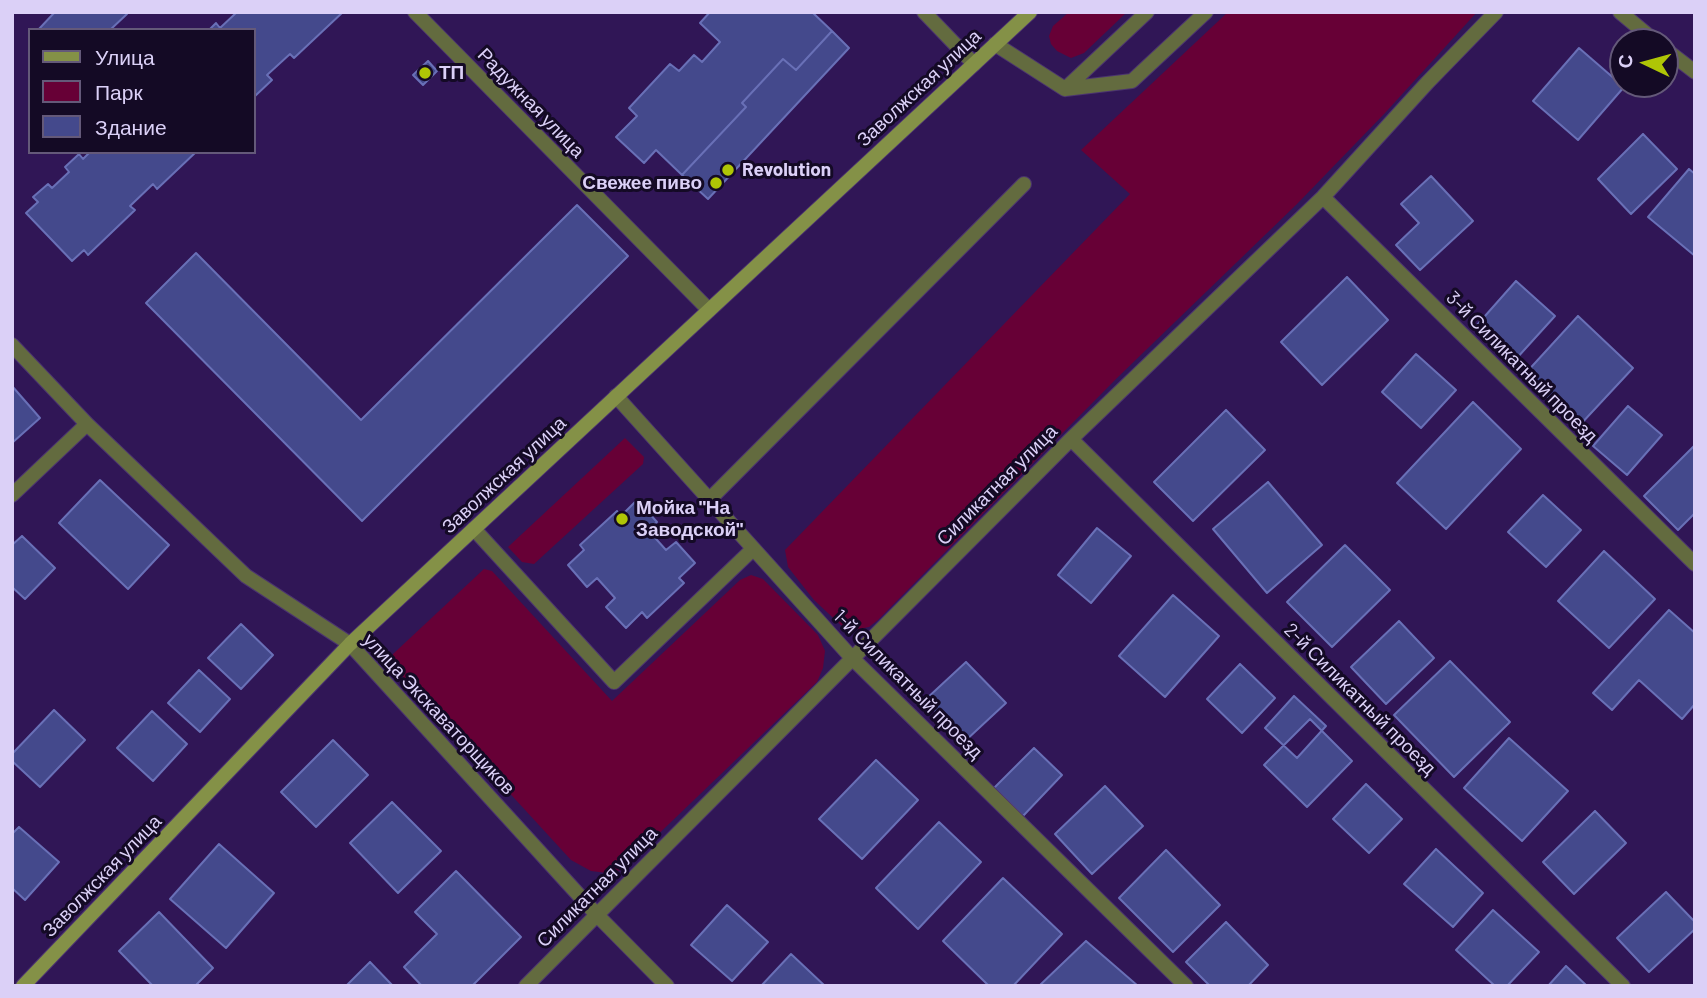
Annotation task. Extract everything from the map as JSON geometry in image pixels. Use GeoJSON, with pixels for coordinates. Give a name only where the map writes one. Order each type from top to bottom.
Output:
{"type":"FeatureCollection","features":[{"type":"Feature","properties":{"kind":"main road","name":"Заволжская улица"},"geometry":{"type":"LineString","coordinates":[[23,986],[350,644],[1030,12]]}},
{"type":"Feature","properties":{"kind":"street","name":"Радужная улица"},"geometry":{"type":"LineString","coordinates":[[415,12],[709,310]]}},
{"type":"Feature","properties":{"kind":"street"},"geometry":{"type":"LineString","coordinates":[[924,12],[974,64]]}},
{"type":"Feature","properties":{"kind":"street"},"geometry":{"type":"LineString","coordinates":[[1065,89],[1147,12]]}},
{"type":"Feature","properties":{"kind":"street"},"geometry":{"type":"LineString","coordinates":[[995,44],[1065,89],[1132,81],[1206,12]]}},
{"type":"Feature","properties":{"kind":"street","name":"Силикатная улица"},"geometry":{"type":"LineString","coordinates":[[526,986],[1070,439],[1323,197],[1496,12]]}},
{"type":"Feature","properties":{"kind":"street"},"geometry":{"type":"LineString","coordinates":[[1620,12],[1639,28]]}},
{"type":"Feature","properties":{"kind":"street"},"geometry":{"type":"LineString","coordinates":[[1679,60],[1695,72]]}},
{"type":"Feature","properties":{"kind":"street"},"geometry":{"type":"LineString","coordinates":[[709,500],[1024,184]]}},
{"type":"Feature","properties":{"kind":"street","name":"3-й Силикатный проезд"},"geometry":{"type":"LineString","coordinates":[[1323,197],[1695,564]]}},
{"type":"Feature","properties":{"kind":"street","name":"улица Экскаваторщиков"},"geometry":{"type":"LineString","coordinates":[[12,345],[87,424],[246,576],[350,644],[597,915],[667,986]]}},
{"type":"Feature","properties":{"kind":"street","name":"1-й Силикатный проезд"},"geometry":{"type":"LineString","coordinates":[[616,396],[852,658],[1186,986]]}},
{"type":"Feature","properties":{"kind":"street"},"geometry":{"type":"LineString","coordinates":[[12,495],[87,424]]}},
{"type":"Feature","properties":{"kind":"street","name":"2-й Силикатный проезд"},"geometry":{"type":"LineString","coordinates":[[1070,439],[1623,986]]}},
{"type":"Feature","properties":{"kind":"street"},"geometry":{"type":"LineString","coordinates":[[474,529],[614,682],[753,549]]}},
{"type":"Feature","properties":{"kind":"green space"},"geometry":{"type":"Polygon","coordinates":[[[1069,12],[1127,12],[1084,53],[1071,58],[1057,51],[1049,36],[1053,26],[1069,12]]]}},
{"type":"Feature","properties":{"kind":"green space"},"geometry":{"type":"Polygon","coordinates":[[[1228,12],[1477,12],[1297,204],[1117,378],[878,620],[869,627],[854,630],[844,628],[814,600],[788,567],[785,550],[1130,194],[1081,150],[1228,12]]]}},
{"type":"Feature","properties":{"kind":"green space"},"geometry":{"type":"Polygon","coordinates":[[[625,438],[644,457],[643,464],[534,564],[522,562],[508,547],[625,438]]]}},
{"type":"Feature","properties":{"kind":"green space"},"geometry":{"type":"Polygon","coordinates":[[[484,569],[492,571],[612,701],[740,580],[751,575],[763,579],[818,635],[825,651],[823,668],[817,682],[621,870],[607,873],[591,871],[571,860],[392,665],[393,654],[484,569]]]}},
{"type":"Feature","properties":{"kind":"building"},"geometry":{"type":"Polygon","coordinates":[[[55,12],[127,14],[112,28],[40,28],[55,12]]]}},
{"type":"Feature","properties":{"kind":"building"},"geometry":{"type":"Polygon","coordinates":[[[237,12],[343,12],[294,58],[290,54],[267,75],[272,80],[256,95],[256,28],[220,28],[237,12]]]}},
{"type":"Feature","properties":{"kind":"building"},"geometry":{"type":"Polygon","coordinates":[[[710,12],[812,12],[832,31],[796,70],[783,59],[742,103],[746,107],[682,175],[656,150],[644,163],[616,137],[637,116],[629,108],[670,64],[679,71],[694,55],[702,62],[720,42],[700,23],[710,12]]]}},
{"type":"Feature","properties":{"kind":"building"},"geometry":{"type":"Polygon","coordinates":[[[832,31],[849,48],[708,199],[682,175],[746,107],[742,103],[783,59],[796,70],[832,31]]]}},
{"type":"Feature","properties":{"kind":"building"},"geometry":{"type":"Polygon","coordinates":[[[1579,48],[1609,74],[1609,98],[1614,98],[1578,140],[1533,101],[1579,48]]]}},
{"type":"Feature","properties":{"kind":"building","name":"ТП"},"geometry":{"type":"Polygon","coordinates":[[[428,61],[437,71],[423,85],[413,75],[428,61]]]}},
{"type":"Feature","properties":{"kind":"building"},"geometry":{"type":"Polygon","coordinates":[[[1643,134],[1677,169],[1631,214],[1598,179],[1643,134]]]}},
{"type":"Feature","properties":{"kind":"building"},"geometry":{"type":"Polygon","coordinates":[[[79,154],[83,159],[88,154],[194,154],[157,189],[153,184],[130,206],[135,210],[88,255],[84,250],[72,261],[26,213],[38,202],[33,197],[48,184],[52,188],[69,172],[65,167],[79,154]]]}},
{"type":"Feature","properties":{"kind":"building"},"geometry":{"type":"Polygon","coordinates":[[[1689,169],[1695,174],[1695,256],[1648,217],[1689,169]]]}},
{"type":"Feature","properties":{"kind":"building"},"geometry":{"type":"Polygon","coordinates":[[[1431,176],[1473,221],[1420,270],[1396,245],[1419,223],[1401,204],[1431,176]]]}},
{"type":"Feature","properties":{"kind":"building"},"geometry":{"type":"Polygon","coordinates":[[[577,205],[628,256],[362,521],[146,303],[196,253],[361,420],[577,205]]]}},
{"type":"Feature","properties":{"kind":"building"},"geometry":{"type":"Polygon","coordinates":[[[1347,277],[1388,320],[1322,385],[1281,342],[1347,277]]]}},
{"type":"Feature","properties":{"kind":"building"},"geometry":{"type":"Polygon","coordinates":[[[1516,281],[1555,316],[1516,359],[1477,325],[1516,281]]]}},
{"type":"Feature","properties":{"kind":"building"},"geometry":{"type":"Polygon","coordinates":[[[1578,316],[1633,368],[1579,426],[1524,375],[1578,316]]]}},
{"type":"Feature","properties":{"kind":"building"},"geometry":{"type":"Polygon","coordinates":[[[1416,354],[1456,390],[1421,428],[1382,392],[1416,354]]]}},
{"type":"Feature","properties":{"kind":"building"},"geometry":{"type":"Polygon","coordinates":[[[12,386],[40,418],[12,443],[12,386]]]}},
{"type":"Feature","properties":{"kind":"building"},"geometry":{"type":"Polygon","coordinates":[[[1473,402],[1521,449],[1446,529],[1397,483],[1473,402]]]}},
{"type":"Feature","properties":{"kind":"building"},"geometry":{"type":"Polygon","coordinates":[[[1628,406],[1662,435],[1627,475],[1593,446],[1628,406]]]}},
{"type":"Feature","properties":{"kind":"building"},"geometry":{"type":"Polygon","coordinates":[[[1226,410],[1265,450],[1193,521],[1154,482],[1226,410]]]}},
{"type":"Feature","properties":{"kind":"building"},"geometry":{"type":"Polygon","coordinates":[[[1695,445],[1695,513],[1678,530],[1644,496],[1695,445]]]}},
{"type":"Feature","properties":{"kind":"building"},"geometry":{"type":"Polygon","coordinates":[[[100,480],[169,545],[128,589],[59,523],[100,480]]]}},
{"type":"Feature","properties":{"kind":"building"},"geometry":{"type":"Polygon","coordinates":[[[1268,482],[1322,545],[1267,593],[1213,529],[1268,482]]]}},
{"type":"Feature","properties":{"kind":"building"},"geometry":{"type":"Polygon","coordinates":[[[1543,495],[1581,530],[1546,567],[1508,532],[1543,495]]]}},
{"type":"Feature","properties":{"kind":"building"},"geometry":{"type":"Polygon","coordinates":[[[637,500],[657,522],[648,530],[666,550],[676,542],[695,563],[679,578],[684,583],[647,618],[642,612],[626,628],[606,607],[615,598],[597,578],[587,587],[568,565],[584,550],[580,545],[617,511],[621,516],[637,500]]]}},
{"type":"Feature","properties":{"kind":"building"},"geometry":{"type":"Polygon","coordinates":[[[1097,528],[1131,556],[1091,603],[1058,575],[1097,528]]]}},
{"type":"Feature","properties":{"kind":"building"},"geometry":{"type":"Polygon","coordinates":[[[22,536],[55,568],[25,599],[12,587],[12,545],[22,536]]]}},
{"type":"Feature","properties":{"kind":"building"},"geometry":{"type":"Polygon","coordinates":[[[1345,545],[1390,590],[1332,647],[1287,602],[1345,545]]]}},
{"type":"Feature","properties":{"kind":"building"},"geometry":{"type":"Polygon","coordinates":[[[1604,551],[1655,599],[1609,648],[1558,601],[1604,551]]]}},
{"type":"Feature","properties":{"kind":"building"},"geometry":{"type":"Polygon","coordinates":[[[1173,595],[1219,636],[1165,697],[1119,656],[1173,595]]]}},
{"type":"Feature","properties":{"kind":"building"},"geometry":{"type":"Polygon","coordinates":[[[1669,610],[1695,633],[1695,704],[1682,719],[1639,680],[1612,710],[1593,693],[1669,610]]]}},
{"type":"Feature","properties":{"kind":"building"},"geometry":{"type":"Polygon","coordinates":[[[1399,621],[1434,658],[1386,704],[1351,667],[1399,621]]]}},
{"type":"Feature","properties":{"kind":"building"},"geometry":{"type":"Polygon","coordinates":[[[241,624],[273,655],[241,689],[208,658],[241,624]]]}},
{"type":"Feature","properties":{"kind":"building"},"geometry":{"type":"Polygon","coordinates":[[[1450,661],[1510,722],[1454,777],[1394,715],[1450,661]]]}},
{"type":"Feature","properties":{"kind":"building"},"geometry":{"type":"Polygon","coordinates":[[[966,662],[1006,703],[964,742],[925,700],[966,662]]]}},
{"type":"Feature","properties":{"kind":"building"},"geometry":{"type":"Polygon","coordinates":[[[1240,664],[1275,698],[1242,733],[1207,699],[1240,664]]]}},
{"type":"Feature","properties":{"kind":"building"},"geometry":{"type":"Polygon","coordinates":[[[199,670],[230,699],[200,732],[168,703],[199,670]]]}},
{"type":"Feature","properties":{"kind":"building"},"geometry":{"type":"Polygon","coordinates":[[[1294,696],[1326,726],[1297,758],[1265,728],[1294,696]]]}},
{"type":"Feature","properties":{"kind":"building"},"geometry":{"type":"Polygon","coordinates":[[[54,710],[85,740],[40,787],[12,761],[12,754],[54,710]]]}},
{"type":"Feature","properties":{"kind":"building"},"geometry":{"type":"Polygon","coordinates":[[[152,711],[187,744],[153,781],[117,748],[152,711]]]}},
{"type":"Feature","properties":{"kind":"building"},"geometry":{"type":"Polygon","coordinates":[[[1310,719],[1352,761],[1307,807],[1264,765],[1310,719]]]}},
{"type":"Feature","properties":{"kind":"building"},"geometry":{"type":"Polygon","coordinates":[[[1509,738],[1568,791],[1522,841],[1464,788],[1509,738]]]}},
{"type":"Feature","properties":{"kind":"building"},"geometry":{"type":"Polygon","coordinates":[[[333,740],[368,775],[316,827],[281,792],[333,740]]]}},
{"type":"Feature","properties":{"kind":"building"},"geometry":{"type":"Polygon","coordinates":[[[1034,748],[1062,775],[1023,816],[994,788],[1034,748]]]}},
{"type":"Feature","properties":{"kind":"building"},"geometry":{"type":"Polygon","coordinates":[[[876,760],[918,800],[862,859],[819,819],[876,760]]]}},
{"type":"Feature","properties":{"kind":"building"},"geometry":{"type":"Polygon","coordinates":[[[1366,784],[1402,819],[1369,853],[1333,819],[1366,784]]]}},
{"type":"Feature","properties":{"kind":"building"},"geometry":{"type":"Polygon","coordinates":[[[1105,786],[1143,826],[1092,874],[1055,834],[1105,786]]]}},
{"type":"Feature","properties":{"kind":"building"},"geometry":{"type":"Polygon","coordinates":[[[392,802],[441,851],[398,893],[350,843],[392,802]]]}},
{"type":"Feature","properties":{"kind":"building"},"geometry":{"type":"Polygon","coordinates":[[[1595,811],[1626,843],[1574,894],[1543,862],[1595,811]]]}},
{"type":"Feature","properties":{"kind":"building"},"geometry":{"type":"Polygon","coordinates":[[[939,822],[981,862],[918,929],[876,888],[939,822]]]}},
{"type":"Feature","properties":{"kind":"building"},"geometry":{"type":"Polygon","coordinates":[[[19,827],[59,862],[25,900],[12,888],[12,834],[19,827]]]}},
{"type":"Feature","properties":{"kind":"building"},"geometry":{"type":"Polygon","coordinates":[[[219,844],[274,893],[226,948],[170,899],[219,844]]]}},
{"type":"Feature","properties":{"kind":"building"},"geometry":{"type":"Polygon","coordinates":[[[1436,849],[1483,893],[1453,927],[1404,884],[1436,849]]]}},
{"type":"Feature","properties":{"kind":"building"},"geometry":{"type":"Polygon","coordinates":[[[1166,850],[1220,905],[1173,952],[1119,898],[1166,850]]]}},
{"type":"Feature","properties":{"kind":"building"},"geometry":{"type":"Polygon","coordinates":[[[456,871],[521,937],[472,986],[422,986],[404,967],[437,934],[415,912],[456,871]]]}},
{"type":"Feature","properties":{"kind":"building"},"geometry":{"type":"Polygon","coordinates":[[[1003,878],[1062,934],[1013,986],[989,986],[943,941],[1003,878]]]}},
{"type":"Feature","properties":{"kind":"building"},"geometry":{"type":"Polygon","coordinates":[[[1666,892],[1695,922],[1695,929],[1649,972],[1617,938],[1666,892]]]}},
{"type":"Feature","properties":{"kind":"building"},"geometry":{"type":"Polygon","coordinates":[[[727,905],[768,942],[732,981],[691,945],[727,905]]]}},
{"type":"Feature","properties":{"kind":"building"},"geometry":{"type":"Polygon","coordinates":[[[1493,910],[1539,952],[1507,986],[1495,986],[1456,950],[1493,910]]]}},
{"type":"Feature","properties":{"kind":"building"},"geometry":{"type":"Polygon","coordinates":[[[159,912],[213,968],[195,986],[153,986],[119,951],[159,912]]]}},
{"type":"Feature","properties":{"kind":"building"},"geometry":{"type":"Polygon","coordinates":[[[1226,922],[1268,965],[1248,986],[1210,986],[1186,962],[1226,922]]]}},
{"type":"Feature","properties":{"kind":"building"},"geometry":{"type":"Polygon","coordinates":[[[1086,941],[1138,986],[1039,986],[1086,941]]]}},
{"type":"Feature","properties":{"kind":"building"},"geometry":{"type":"Polygon","coordinates":[[[791,954],[825,986],[761,986],[791,954]]]}},
{"type":"Feature","properties":{"kind":"building"},"geometry":{"type":"Polygon","coordinates":[[[370,962],[393,986],[346,986],[370,962]]]}},
{"type":"Feature","properties":{"kind":"building"},"geometry":{"type":"Polygon","coordinates":[[[1566,966],[1587,986],[1548,986],[1566,966]]]}},
{"type":"Feature","properties":{"kind":"place","name":"ТП"},"geometry":{"type":"Point","coordinates":[425,73]}},
{"type":"Feature","properties":{"kind":"place","name":"Revolution"},"geometry":{"type":"Point","coordinates":[728,170]}},
{"type":"Feature","properties":{"kind":"place","name":"Свежее пиво"},"geometry":{"type":"Point","coordinates":[716,183]}},
{"type":"Feature","properties":{"kind":"place","name":"Мойка \"На Заводской\""},"geometry":{"type":"Point","coordinates":[622,519]}}]}
